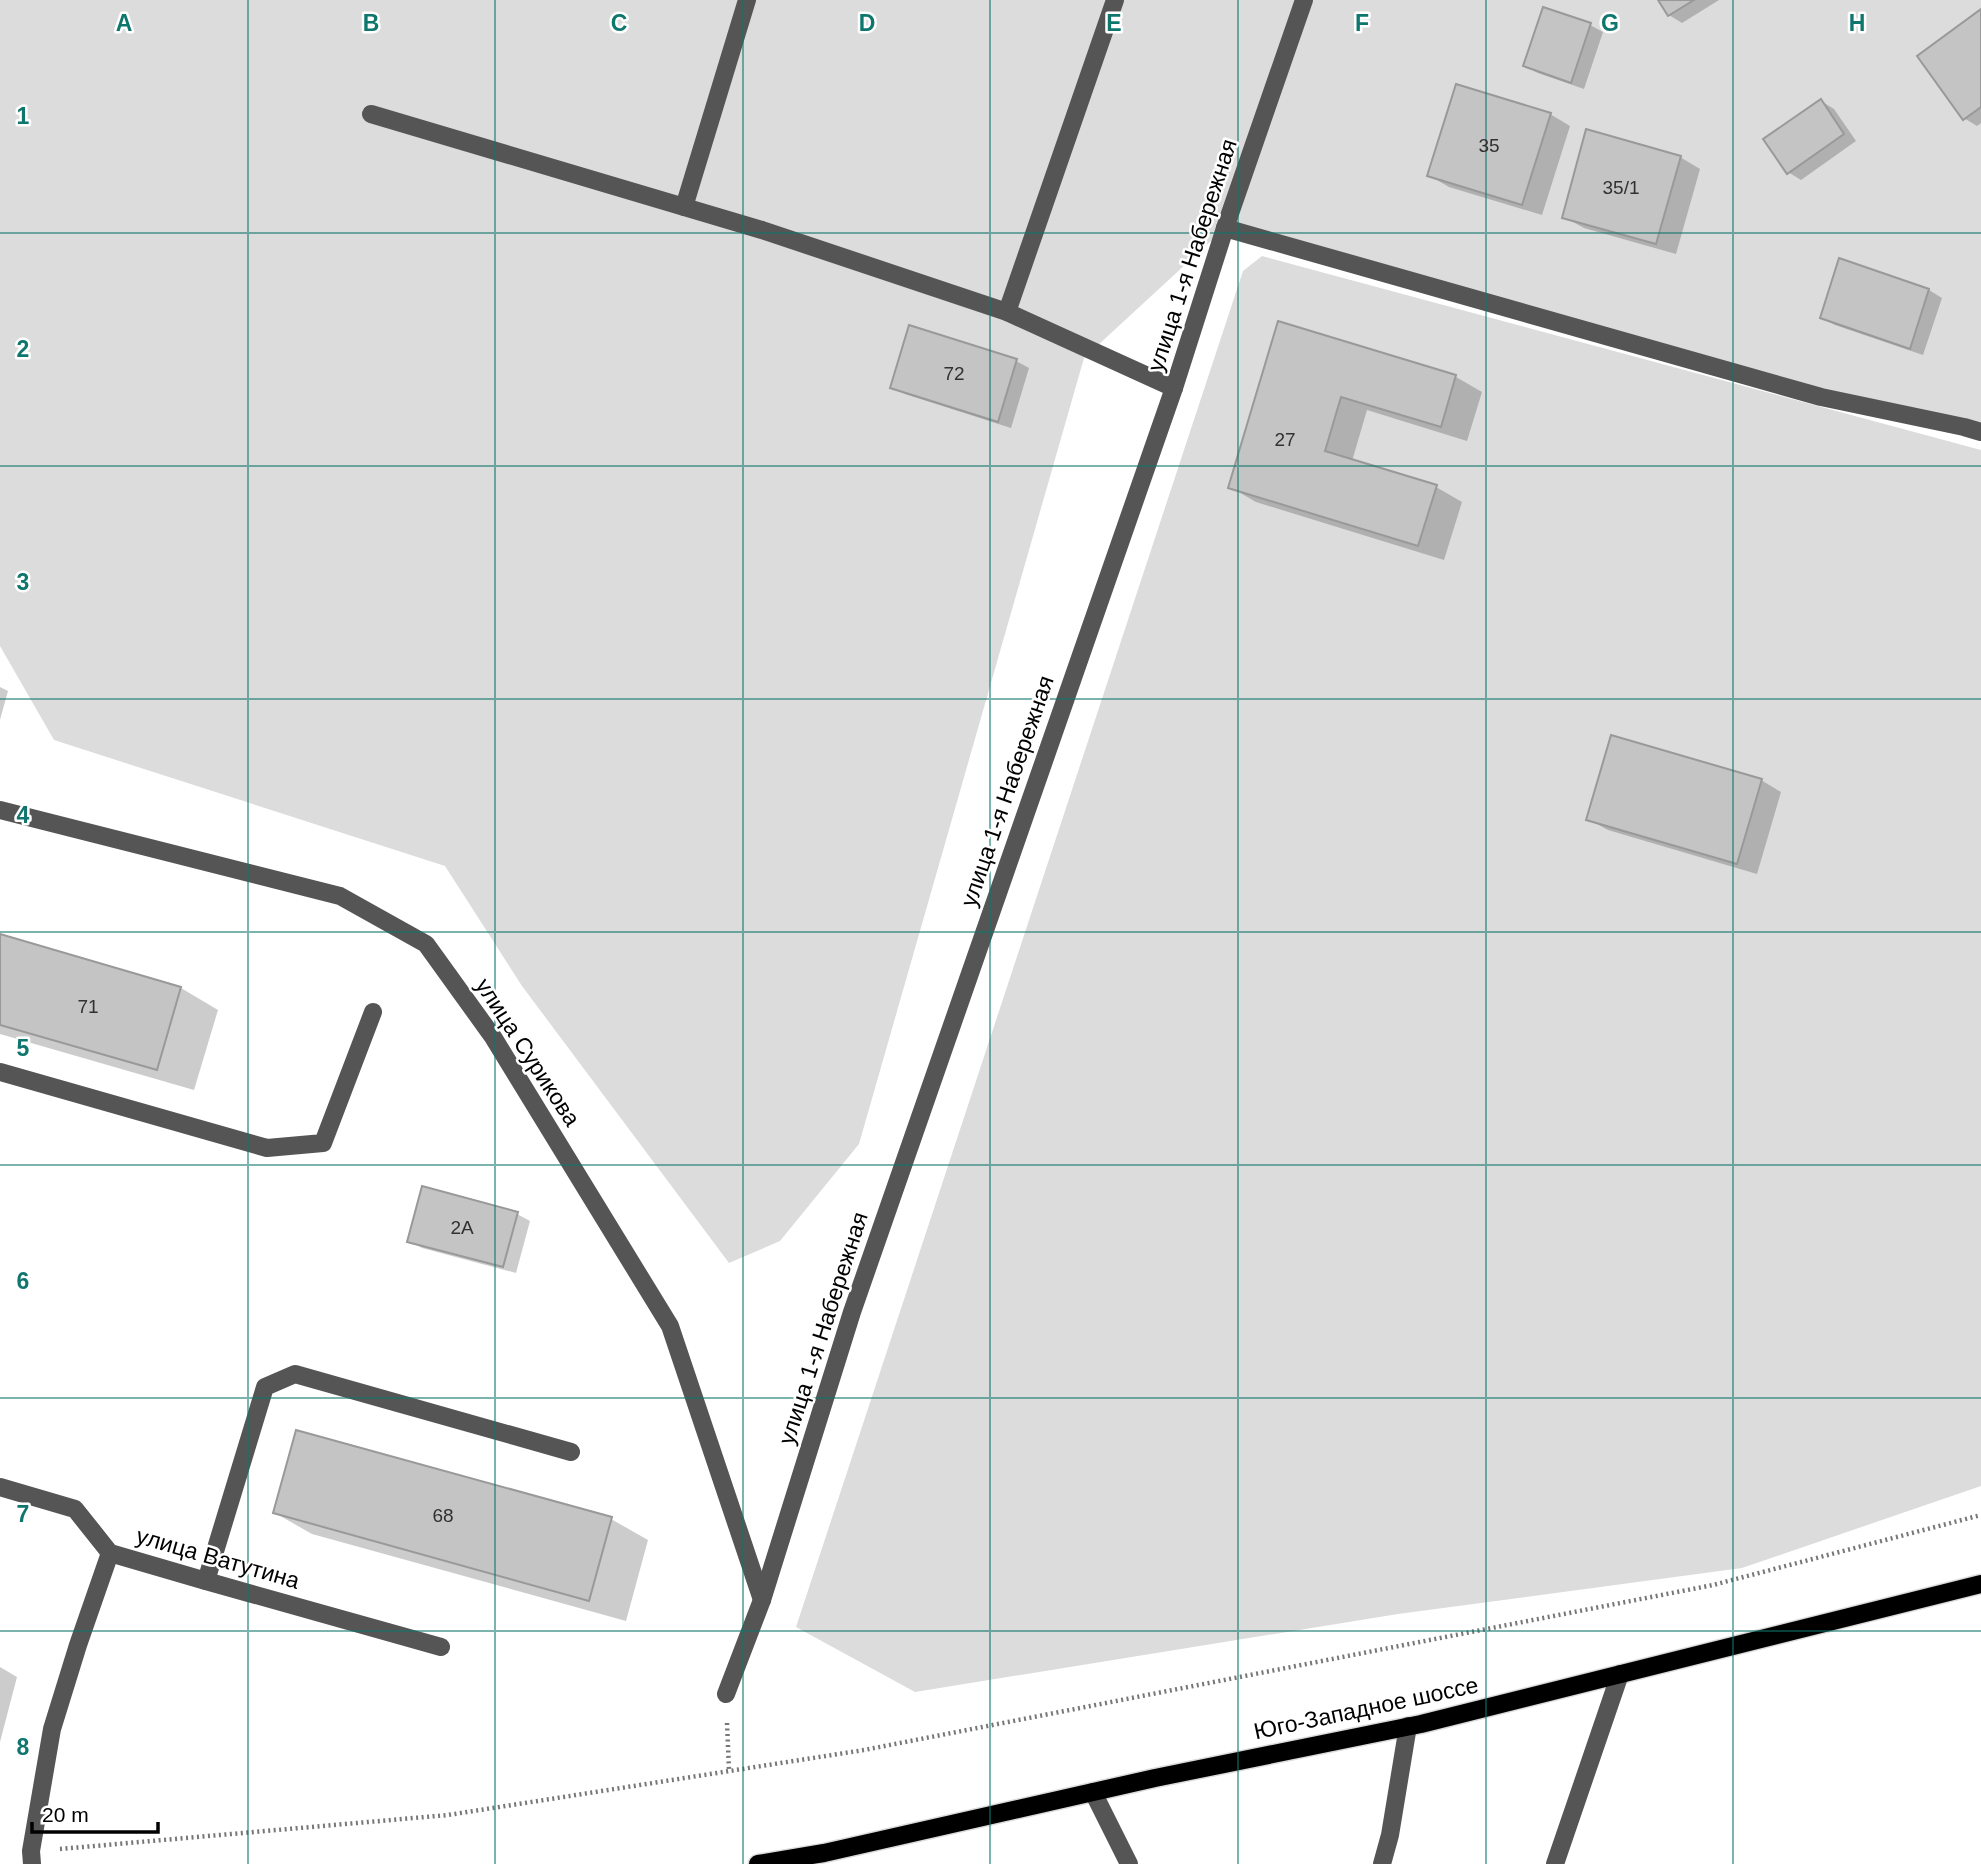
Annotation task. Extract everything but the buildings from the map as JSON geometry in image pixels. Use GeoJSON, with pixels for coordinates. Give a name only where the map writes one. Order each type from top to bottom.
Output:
{"type":"FeatureCollection","features":[{"type":"Feature","properties":{"kind":"main road","name":"Юго-Западное шоссе"},"geometry":{"type":"LineString","coordinates":[[758,1864],[822,1858],[1093,1792],[1408,1726],[1981,1584]]}},
{"type":"Feature","properties":{"kind":"street"},"geometry":{"type":"LineString","coordinates":[[684,207],[747,0]]}},
{"type":"Feature","properties":{"kind":"street"},"geometry":{"type":"LineString","coordinates":[[1007,312],[1115,0]]}},
{"type":"Feature","properties":{"kind":"street","name":"улица 1-я Набережная"},"geometry":{"type":"LineString","coordinates":[[726,1694],[762,1600],[852,1312],[1174,388],[1225,228],[1304,0]]}},
{"type":"Feature","properties":{"kind":"street"},"geometry":{"type":"LineString","coordinates":[[371,114],[762,230],[1007,312],[1174,388]]}},
{"type":"Feature","properties":{"kind":"street"},"geometry":{"type":"LineString","coordinates":[[1225,228],[1821,397],[1981,432]]}},
{"type":"Feature","properties":{"kind":"street","name":"улица Сурикова"},"geometry":{"type":"LineString","coordinates":[[0,810],[340,896],[426,944],[493,1037],[670,1326],[762,1600]]}},
{"type":"Feature","properties":{"kind":"street"},"geometry":{"type":"LineString","coordinates":[[0,1072],[267,1148],[323,1143],[373,1012]]}},
{"type":"Feature","properties":{"kind":"street"},"geometry":{"type":"LineString","coordinates":[[206,1581],[265,1387],[295,1374],[571,1452]]}},
{"type":"Feature","properties":{"kind":"street","name":"улица Ватутина"},"geometry":{"type":"LineString","coordinates":[[0,1487],[75,1509],[110,1553],[441,1647]]}},
{"type":"Feature","properties":{"kind":"street"},"geometry":{"type":"LineString","coordinates":[[32,1858],[52,1729],[110,1553]]}},
{"type":"Feature","properties":{"kind":"street"},"geometry":{"type":"LineString","coordinates":[[1555,1864],[1619,1674]]}},
{"type":"Feature","properties":{"kind":"street"},"geometry":{"type":"LineString","coordinates":[[1382,1864],[1390,1835],[1408,1726]]}},
{"type":"Feature","properties":{"kind":"street"},"geometry":{"type":"LineString","coordinates":[[1093,1792],[1129,1864]]}},
{"type":"Feature","properties":{"kind":"path"},"geometry":{"type":"LineString","coordinates":[[32,1858],[448,1815],[864,1750],[1699,1587],[1981,1515]]}},
{"type":"Feature","properties":{"kind":"path"},"geometry":{"type":"LineString","coordinates":[[726,1694],[729,1770]]}},
{"type":"Feature","properties":{"kind":"shaded area"},"geometry":{"type":"Polygon","coordinates":[[[0,0],[1981,0],[1981,432],[1225,228],[1084,358],[859,1144],[780,1241],[729,1263],[522,986],[445,866],[54,740],[0,646],[0,0]]]}},
{"type":"Feature","properties":{"kind":"shaded area"},"geometry":{"type":"Polygon","coordinates":[[[1262,256],[1981,450],[1981,1486],[1742,1568],[1398,1614],[915,1692],[796,1627],[1243,271],[1262,256]]]}}]}
